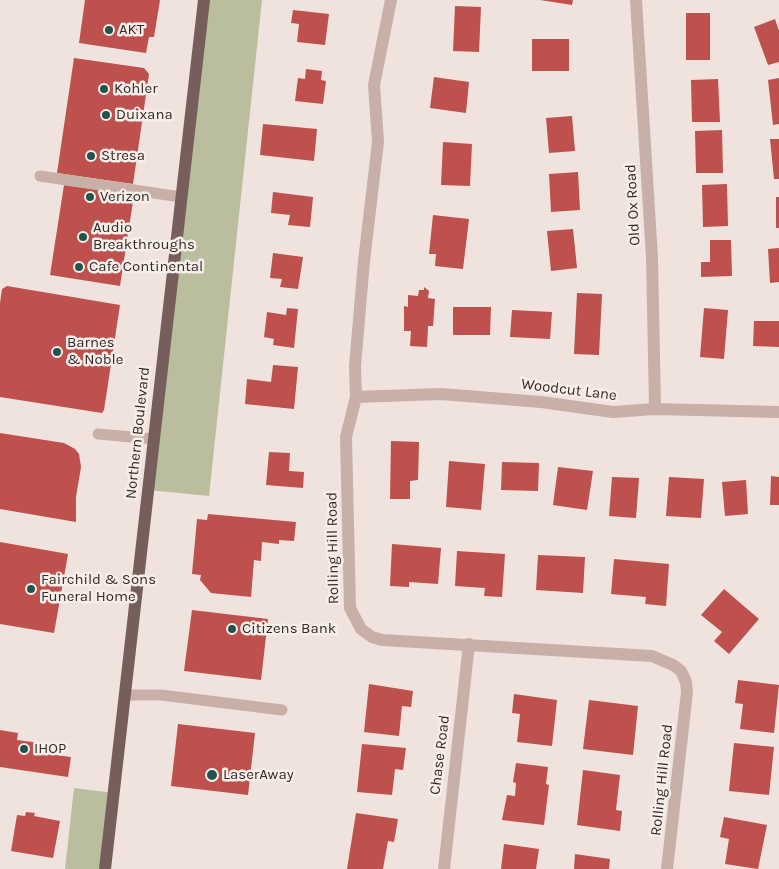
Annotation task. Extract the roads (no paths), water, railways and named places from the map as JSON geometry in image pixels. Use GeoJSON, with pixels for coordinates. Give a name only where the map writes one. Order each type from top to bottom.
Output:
{"type":"FeatureCollection","features":[{"type":"Feature","properties":{"kind":"main road","name":"Northern Boulevard"},"geometry":{"type":"LineString","coordinates":[[105,869],[204,0]]}},
{"type":"Feature","properties":{"kind":"street","name":"Rolling Hill Road"},"geometry":{"type":"LineString","coordinates":[[391,0],[374,85],[378,142],[364,261],[356,366],[356,397],[346,437],[348,471],[348,591],[353,618],[367,634],[382,640],[652,656],[664,660],[681,671],[686,682],[686,706],[668,869]]}},
{"type":"Feature","properties":{"kind":"street","name":"Old Ox Road"},"geometry":{"type":"LineString","coordinates":[[636,0],[652,257],[655,409]]}},
{"type":"Feature","properties":{"kind":"street","name":"Woodcut Lane"},"geometry":{"type":"LineString","coordinates":[[356,397],[441,394],[542,402],[613,412],[655,409],[779,412]]}},
{"type":"Feature","properties":{"kind":"street","name":"Chase Road"},"geometry":{"type":"LineString","coordinates":[[444,869],[470,644]]}},
{"type":"Feature","properties":{"kind":"lane"},"geometry":{"type":"LineString","coordinates":[[40,176],[181,197]]}},
{"type":"Feature","properties":{"kind":"lane"},"geometry":{"type":"LineString","coordinates":[[98,434],[154,439]]}},
{"type":"Feature","properties":{"kind":"lane"},"geometry":{"type":"LineString","coordinates":[[125,695],[161,695],[282,710]]}},
{"type":"Feature","properties":{"kind":"place","name":"AKT"},"geometry":{"type":"Point","coordinates":[109,30]}},
{"type":"Feature","properties":{"kind":"place","name":"Kohler"},"geometry":{"type":"Point","coordinates":[104,89]}},
{"type":"Feature","properties":{"kind":"place","name":"Duixana"},"geometry":{"type":"Point","coordinates":[106,115]}},
{"type":"Feature","properties":{"kind":"place","name":"Stresa"},"geometry":{"type":"Point","coordinates":[91,156]}},
{"type":"Feature","properties":{"kind":"place","name":"Verizon"},"geometry":{"type":"Point","coordinates":[90,197]}},
{"type":"Feature","properties":{"kind":"place","name":"Audio Breakthroughs"},"geometry":{"type":"Point","coordinates":[83,237]}},
{"type":"Feature","properties":{"kind":"place","name":"Cafe Continental"},"geometry":{"type":"Point","coordinates":[79,267]}},
{"type":"Feature","properties":{"kind":"place","name":"Barnes & Noble"},"geometry":{"type":"Point","coordinates":[57,352]}},
{"type":"Feature","properties":{"kind":"place","name":"Fairchild & Sons Funeral Home"},"geometry":{"type":"Point","coordinates":[31,589]}},
{"type":"Feature","properties":{"kind":"place","name":"Citizens Bank"},"geometry":{"type":"Point","coordinates":[232,629]}},
{"type":"Feature","properties":{"kind":"place","name":"IHOP"},"geometry":{"type":"Point","coordinates":[24,749]}},
{"type":"Feature","properties":{"kind":"place","name":"LaserAway"},"geometry":{"type":"Point","coordinates":[212,775]}}]}
